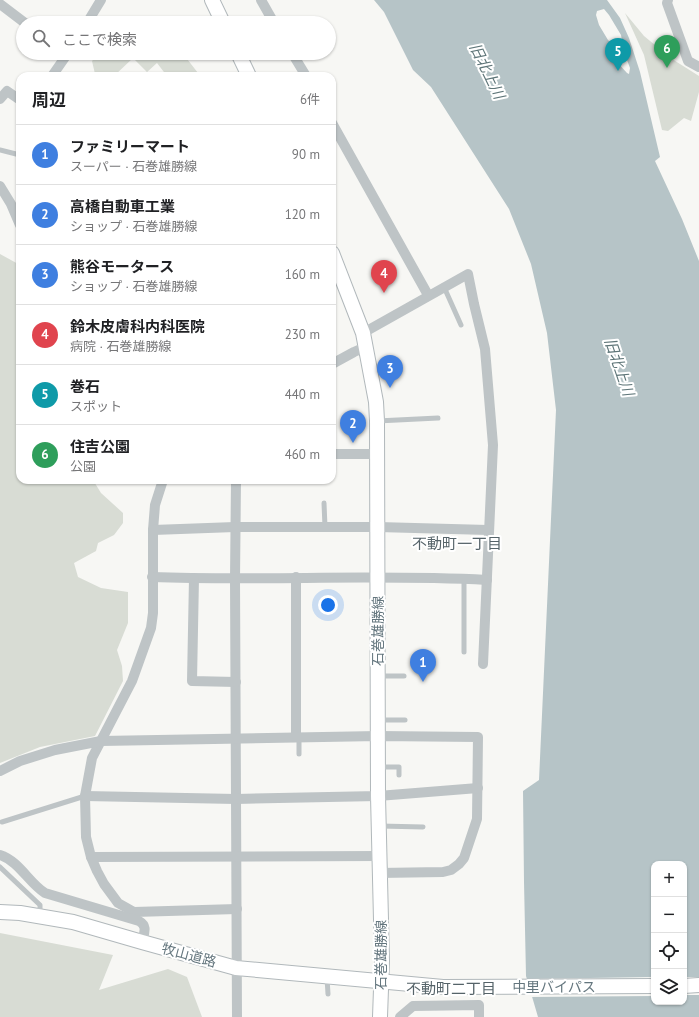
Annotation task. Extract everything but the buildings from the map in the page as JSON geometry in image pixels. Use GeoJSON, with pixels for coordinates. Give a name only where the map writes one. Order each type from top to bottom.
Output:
{"type":"FeatureCollection","features":[{"type":"Feature","properties":{"kind":"main road"},"geometry":{"type":"LineString","coordinates":[[212,0],[220,16]]}},
{"type":"Feature","properties":{"kind":"main road"},"geometry":{"type":"LineString","coordinates":[[241,60],[247,72]]}},
{"type":"Feature","properties":{"kind":"main road","name":"石巻雄勝線"},"geometry":{"type":"LineString","coordinates":[[336,264],[364,340],[376,402],[378,527],[378,796],[382,982],[380,1017]]}},
{"type":"Feature","properties":{"kind":"main road","name":"牧山道路"},"geometry":{"type":"LineString","coordinates":[[0,912],[20,913],[73,922],[236,968],[382,982]]}},
{"type":"Feature","properties":{"kind":"main road","name":"中里バイパス"},"geometry":{"type":"LineString","coordinates":[[382,982],[443,988],[651,986]]}},
{"type":"Feature","properties":{"kind":"main road"},"geometry":{"type":"LineString","coordinates":[[687,986],[699,985]]}},
{"type":"Feature","properties":{"kind":"street"},"geometry":{"type":"LineString","coordinates":[[91,16],[100,0]]}},
{"type":"Feature","properties":{"kind":"street"},"geometry":{"type":"LineString","coordinates":[[260,0],[270,16]]}},
{"type":"Feature","properties":{"kind":"street"},"geometry":{"type":"LineString","coordinates":[[668,0],[688,60],[699,67]]}},
{"type":"Feature","properties":{"kind":"street"},"geometry":{"type":"LineString","coordinates":[[0,4],[16,16]]}},
{"type":"Feature","properties":{"kind":"street"},"geometry":{"type":"LineString","coordinates":[[55,72],[63,60]]}},
{"type":"Feature","properties":{"kind":"street"},"geometry":{"type":"LineString","coordinates":[[296,60],[304,72]]}},
{"type":"Feature","properties":{"kind":"street"},"geometry":{"type":"LineString","coordinates":[[0,98],[6,91],[16,97]]}},
{"type":"Feature","properties":{"kind":"street"},"geometry":{"type":"LineString","coordinates":[[336,130],[428,295]]}},
{"type":"Feature","properties":{"kind":"street"},"geometry":{"type":"LineString","coordinates":[[0,186],[16,216]]}},
{"type":"Feature","properties":{"kind":"street"},"geometry":{"type":"LineString","coordinates":[[336,362],[354,352],[364,340],[428,295],[468,274],[486,349],[493,445],[483,664]]}},
{"type":"Feature","properties":{"kind":"street"},"geometry":{"type":"LineString","coordinates":[[336,454],[377,454]]}},
{"type":"Feature","properties":{"kind":"street"},"geometry":{"type":"LineString","coordinates":[[163,484],[155,505],[152,577],[153,614],[151,628],[132,681],[92,758],[85,796],[86,837],[91,857],[104,884],[118,903],[134,912],[237,909]]}},
{"type":"Feature","properties":{"kind":"street"},"geometry":{"type":"LineString","coordinates":[[236,484],[237,1017]]}},
{"type":"Feature","properties":{"kind":"street"},"geometry":{"type":"LineString","coordinates":[[153,530],[235,527],[378,527],[488,530]]}},
{"type":"Feature","properties":{"kind":"street"},"geometry":{"type":"LineString","coordinates":[[152,577],[235,579],[464,578],[487,580]]}},
{"type":"Feature","properties":{"kind":"street"},"geometry":{"type":"LineString","coordinates":[[194,578],[192,681],[236,682]]}},
{"type":"Feature","properties":{"kind":"street"},"geometry":{"type":"LineString","coordinates":[[296,578],[298,737]]}},
{"type":"Feature","properties":{"kind":"street"},"geometry":{"type":"LineString","coordinates":[[0,771],[20,761],[55,750],[101,741],[378,736],[478,737],[478,788],[476,819],[464,858],[460,864],[451,870],[443,872],[380,872]]}},
{"type":"Feature","properties":{"kind":"street"},"geometry":{"type":"LineString","coordinates":[[85,796],[236,799],[378,796],[478,788]]}},
{"type":"Feature","properties":{"kind":"street"},"geometry":{"type":"LineString","coordinates":[[0,855],[13,862],[39,889],[45,893],[139,920],[144,923],[146,929],[142,942]]}},
{"type":"Feature","properties":{"kind":"street"},"geometry":{"type":"LineString","coordinates":[[91,857],[379,856]]}},
{"type":"Feature","properties":{"kind":"street"},"geometry":{"type":"LineString","coordinates":[[400,1017],[412,1006],[479,1005],[479,1017]]}},
{"type":"Feature","properties":{"kind":"lane"},"geometry":{"type":"LineString","coordinates":[[0,150],[16,154]]}},
{"type":"Feature","properties":{"kind":"lane"},"geometry":{"type":"LineString","coordinates":[[444,287],[461,325]]}},
{"type":"Feature","properties":{"kind":"lane"},"geometry":{"type":"LineString","coordinates":[[377,422],[438,418]]}},
{"type":"Feature","properties":{"kind":"lane"},"geometry":{"type":"LineString","coordinates":[[324,502],[325,527]]}},
{"type":"Feature","properties":{"kind":"lane"},"geometry":{"type":"LineString","coordinates":[[464,578],[464,652]]}},
{"type":"Feature","properties":{"kind":"lane"},"geometry":{"type":"LineString","coordinates":[[378,676],[404,676]]}},
{"type":"Feature","properties":{"kind":"lane"},"geometry":{"type":"LineString","coordinates":[[378,720],[405,720]]}},
{"type":"Feature","properties":{"kind":"lane"},"geometry":{"type":"LineString","coordinates":[[298,737],[299,754]]}},
{"type":"Feature","properties":{"kind":"lane"},"geometry":{"type":"LineString","coordinates":[[378,767],[399,767],[399,775]]}},
{"type":"Feature","properties":{"kind":"lane"},"geometry":{"type":"LineString","coordinates":[[2,822],[85,796]]}},
{"type":"Feature","properties":{"kind":"lane"},"geometry":{"type":"LineString","coordinates":[[379,826],[423,827]]}},
{"type":"Feature","properties":{"kind":"lane"},"geometry":{"type":"LineString","coordinates":[[0,867],[40,905],[40,916]]}},
{"type":"Feature","properties":{"kind":"lane"},"geometry":{"type":"LineString","coordinates":[[327,977],[328,994]]}},
{"type":"Feature","properties":{"kind":"shaded area"},"geometry":{"type":"Polygon","coordinates":[[[625,13],[644,36],[672,59],[699,76],[699,92],[691,121],[684,118],[668,131],[662,130],[644,55],[625,13]]]}},
{"type":"Feature","properties":{"kind":"shaded area"},"geometry":{"type":"Polygon","coordinates":[[[131,60],[118,72],[95,72],[92,61],[131,60]]]}},
{"type":"Feature","properties":{"kind":"shaded area"},"geometry":{"type":"Polygon","coordinates":[[[135,60],[188,60],[197,72],[164,72],[157,63],[147,72],[135,60]]]}},
{"type":"Feature","properties":{"kind":"shaded area"},"geometry":{"type":"Polygon","coordinates":[[[0,254],[16,263],[16,484],[95,484],[101,493],[123,513],[123,523],[114,535],[98,543],[96,551],[74,563],[78,577],[101,588],[128,592],[128,623],[117,650],[122,666],[123,681],[95,736],[40,747],[0,763],[0,254]]]}},
{"type":"Feature","properties":{"kind":"shaded area"},"geometry":{"type":"Polygon","coordinates":[[[0,933],[113,955],[99,990],[168,969],[187,977],[202,1017],[0,1017],[0,933]]]}},
{"type":"Feature","properties":{"kind":"water","name":"旧北上川"},"geometry":{"type":"Polygon","coordinates":[[[374,0],[607,0],[620,18],[629,38],[640,72],[660,157],[655,161],[682,219],[699,261],[699,1017],[538,1017],[526,976],[523,791],[539,780],[556,410],[547,333],[531,264],[509,209],[431,87],[413,70],[384,12],[374,0]],[[604,9],[597,11],[596,15],[599,25],[608,40],[614,45],[616,61],[629,74],[630,68],[624,52],[621,35],[604,9]]]}},
{"type":"Feature","properties":{"kind":"pier"},"geometry":{"type":"Polygon","coordinates":[[[651,977],[651,996],[530,997],[525,979],[651,977]]]}},
{"type":"Feature","properties":{"kind":"pier"},"geometry":{"type":"Polygon","coordinates":[[[687,977],[699,977],[699,995],[687,995],[687,977]]]}},
{"type":"Feature","properties":{"kind":"place","name":"住吉公園"},"geometry":{"type":"Point","coordinates":[667,68]}},
{"type":"Feature","properties":{"kind":"place","name":"巻石"},"geometry":{"type":"Point","coordinates":[618,71]}},
{"type":"Feature","properties":{"kind":"place","name":"鈴木皮膚科内科医院"},"geometry":{"type":"Point","coordinates":[384,293]}},
{"type":"Feature","properties":{"kind":"place","name":"熊谷モータース"},"geometry":{"type":"Point","coordinates":[390,388]}},
{"type":"Feature","properties":{"kind":"place","name":"高橋自動車工業"},"geometry":{"type":"Point","coordinates":[353,443]}},
{"type":"Feature","properties":{"kind":"place","name":"ファミリーマート"},"geometry":{"type":"Point","coordinates":[423,682]}},
{"type":"Feature","properties":{"kind":"district","name":"不動町一丁目"},"geometry":{"type":"Point","coordinates":[457,544]}},
{"type":"Feature","properties":{"kind":"district","name":"不動町二丁目"},"geometry":{"type":"Point","coordinates":[451,989]}}]}
